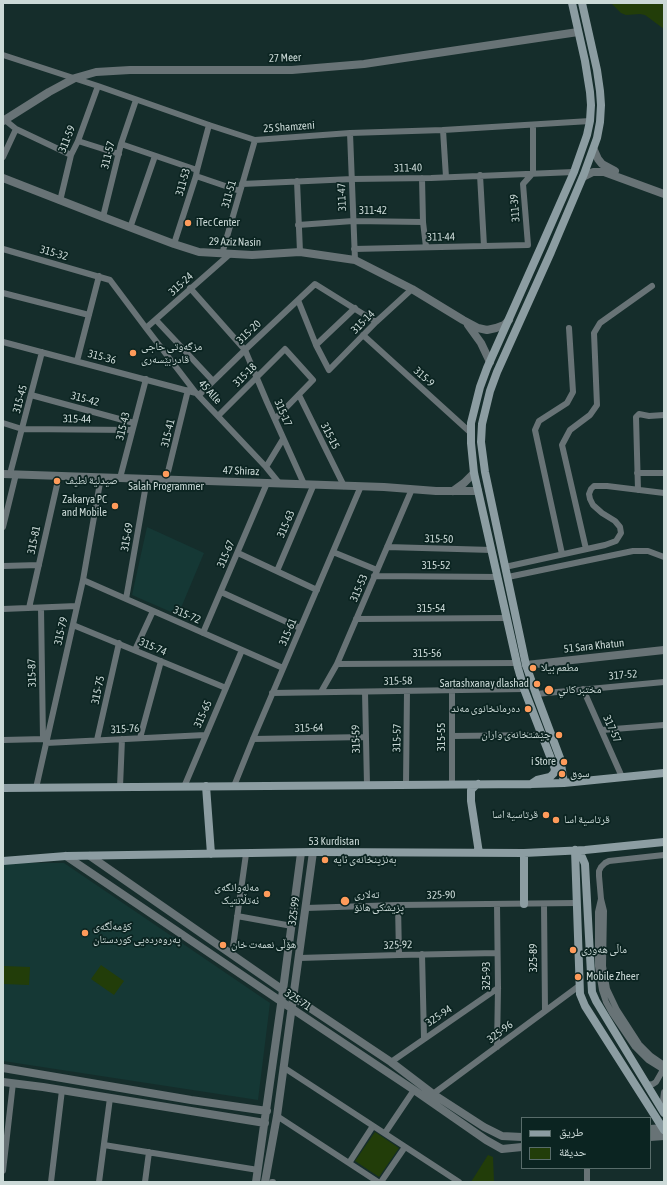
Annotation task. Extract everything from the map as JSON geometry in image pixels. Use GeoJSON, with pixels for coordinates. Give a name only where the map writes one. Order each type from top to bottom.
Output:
{"type":"FeatureCollection","features":[{"type":"Feature","properties":{"kind":"main road"},"geometry":{"type":"LineString","coordinates":[[531,784],[535,781],[552,776],[554,773],[556,759],[542,735],[524,689],[517,663],[474,473],[471,433],[480,387],[574,172],[586,141],[590,121],[591,105],[588,82],[572,3]]}},
{"type":"Feature","properties":{"kind":"main road"},"geometry":{"type":"LineString","coordinates":[[577,3],[588,53],[588,82]]}},
{"type":"Feature","properties":{"kind":"main road"},"geometry":{"type":"LineString","coordinates":[[564,783],[526,664],[496,521],[484,472],[482,424],[490,391],[497,372],[551,252],[594,150],[597,138],[600,122],[600,91],[597,70],[582,3]]}},
{"type":"Feature","properties":{"kind":"main road"},"geometry":{"type":"LineString","coordinates":[[541,247],[551,252]]}},
{"type":"Feature","properties":{"kind":"main road"},"geometry":{"type":"LineString","coordinates":[[486,523],[496,521]]}},
{"type":"Feature","properties":{"kind":"main road"},"geometry":{"type":"LineString","coordinates":[[3,788],[531,784],[564,783],[664,773]]}},
{"type":"Feature","properties":{"kind":"main road"},"geometry":{"type":"LineString","coordinates":[[478,784],[471,790],[471,801],[479,853]]}},
{"type":"Feature","properties":{"kind":"main road"},"geometry":{"type":"LineString","coordinates":[[206,786],[210,854]]}},
{"type":"Feature","properties":{"kind":"main road","name":"53 Kurdistan"},"geometry":{"type":"LineString","coordinates":[[3,861],[66,856],[313,852],[524,853],[585,850],[664,842]]}},
{"type":"Feature","properties":{"kind":"main road"},"geometry":{"type":"LineString","coordinates":[[575,850],[580,994],[585,1006],[664,1131]]}},
{"type":"Feature","properties":{"kind":"main road"},"geometry":{"type":"LineString","coordinates":[[575,850],[582,857],[585,864],[592,992],[664,1112]]}},
{"type":"Feature","properties":{"kind":"main road"},"geometry":{"type":"LineString","coordinates":[[524,853],[524,904]]}},
{"type":"Feature","properties":{"kind":"street","name":"27 Meer"},"geometry":{"type":"LineString","coordinates":[[4,120],[75,78],[96,72],[130,70],[285,70],[364,64],[578,32]]}},
{"type":"Feature","properties":{"kind":"street","name":"25 Shamzeni"},"geometry":{"type":"LineString","coordinates":[[3,55],[75,78],[255,140],[350,133],[443,130],[590,121]]}},
{"type":"Feature","properties":{"kind":"street","name":"311-59"},"geometry":{"type":"LineString","coordinates":[[60,201],[71,155],[78,141],[98,86]]}},
{"type":"Feature","properties":{"kind":"street","name":"311-57"},"geometry":{"type":"LineString","coordinates":[[103,217],[121,144],[136,100]]}},
{"type":"Feature","properties":{"kind":"street"},"geometry":{"type":"LineString","coordinates":[[4,120],[16,128],[71,155]]}},
{"type":"Feature","properties":{"kind":"street","name":"311-53"},"geometry":{"type":"LineString","coordinates":[[174,244],[209,125]]}},
{"type":"Feature","properties":{"kind":"street"},"geometry":{"type":"LineString","coordinates":[[533,125],[533,173]]}},
{"type":"Feature","properties":{"kind":"street"},"geometry":{"type":"LineString","coordinates":[[3,157],[16,128]]}},
{"type":"Feature","properties":{"kind":"street"},"geometry":{"type":"LineString","coordinates":[[443,130],[446,177]]}},
{"type":"Feature","properties":{"kind":"street","name":"311-47"},"geometry":{"type":"LineString","coordinates":[[350,133],[355,260]]}},
{"type":"Feature","properties":{"kind":"street","name":"311-51"},"geometry":{"type":"LineString","coordinates":[[226,254],[240,191],[255,140]]}},
{"type":"Feature","properties":{"kind":"street"},"geometry":{"type":"LineString","coordinates":[[78,141],[119,154]]}},
{"type":"Feature","properties":{"kind":"street"},"geometry":{"type":"LineString","coordinates":[[121,144],[155,156],[240,191]]}},
{"type":"Feature","properties":{"kind":"street"},"geometry":{"type":"LineString","coordinates":[[594,150],[598,159],[606,167],[664,190]]}},
{"type":"Feature","properties":{"kind":"street"},"geometry":{"type":"LineString","coordinates":[[130,228],[155,156]]}},
{"type":"Feature","properties":{"kind":"street","name":"311-40"},"geometry":{"type":"LineString","coordinates":[[242,184],[574,172]]}},
{"type":"Feature","properties":{"kind":"street"},"geometry":{"type":"LineString","coordinates":[[583,177],[593,172],[604,172],[664,194]]}},
{"type":"Feature","properties":{"kind":"street","name":"311-39"},"geometry":{"type":"LineString","coordinates":[[528,245],[523,184],[533,173]]}},
{"type":"Feature","properties":{"kind":"street"},"geometry":{"type":"LineString","coordinates":[[480,175],[484,246]]}},
{"type":"Feature","properties":{"kind":"street","name":"29 Aziz Nasin"},"geometry":{"type":"LineString","coordinates":[[3,178],[130,228],[199,252],[252,255],[300,252],[355,260],[412,289],[478,328],[487,330],[500,326],[509,320]]}},
{"type":"Feature","properties":{"kind":"street"},"geometry":{"type":"LineString","coordinates":[[422,178],[423,222],[426,248]]}},
{"type":"Feature","properties":{"kind":"street"},"geometry":{"type":"LineString","coordinates":[[297,181],[300,252]]}},
{"type":"Feature","properties":{"kind":"street","name":"311-42"},"geometry":{"type":"LineString","coordinates":[[298,225],[353,221],[423,222]]}},
{"type":"Feature","properties":{"kind":"street","name":"311-44"},"geometry":{"type":"LineString","coordinates":[[354,249],[528,245]]}},
{"type":"Feature","properties":{"kind":"street","name":"315-32"},"geometry":{"type":"LineString","coordinates":[[3,249],[98,276]]}},
{"type":"Feature","properties":{"kind":"street","name":"315-24"},"geometry":{"type":"LineString","coordinates":[[146,328],[226,254]]}},
{"type":"Feature","properties":{"kind":"street"},"geometry":{"type":"LineString","coordinates":[[77,361],[98,276]]}},
{"type":"Feature","properties":{"kind":"street","name":"45 Alle"},"geometry":{"type":"LineString","coordinates":[[98,276],[110,280],[197,394],[266,467],[279,483]]}},
{"type":"Feature","properties":{"kind":"street","name":"315-20"},"geometry":{"type":"LineString","coordinates":[[197,394],[213,381],[315,284],[355,308]]}},
{"type":"Feature","properties":{"kind":"street"},"geometry":{"type":"LineString","coordinates":[[586,549],[562,445],[570,430],[590,415],[597,405],[594,332],[600,323],[652,286]]}},
{"type":"Feature","properties":{"kind":"street","name":"315-17"},"geometry":{"type":"LineString","coordinates":[[190,288],[245,350],[304,484]]}},
{"type":"Feature","properties":{"kind":"street","name":"315-14"},"geometry":{"type":"LineString","coordinates":[[316,346],[329,370],[376,322],[412,289]]}},
{"type":"Feature","properties":{"kind":"street"},"geometry":{"type":"LineString","coordinates":[[3,294],[89,315]]}},
{"type":"Feature","properties":{"kind":"street"},"geometry":{"type":"LineString","coordinates":[[298,300],[316,346],[355,308],[376,322]]}},
{"type":"Feature","properties":{"kind":"street"},"geometry":{"type":"LineString","coordinates":[[156,320],[213,381]]}},
{"type":"Feature","properties":{"kind":"street","name":"29 Aziz Nasin"},"geometry":{"type":"LineString","coordinates":[[463,320],[482,343],[490,362]]}},
{"type":"Feature","properties":{"kind":"street"},"geometry":{"type":"LineString","coordinates":[[562,554],[536,430],[539,421],[567,403],[573,392],[569,328]]}},
{"type":"Feature","properties":{"kind":"street","name":"315-9"},"geometry":{"type":"LineString","coordinates":[[363,335],[471,433]]}},
{"type":"Feature","properties":{"kind":"street","name":"315-36"},"geometry":{"type":"LineString","coordinates":[[3,342],[188,390],[197,394]]}},
{"type":"Feature","properties":{"kind":"street","name":"315-18"},"geometry":{"type":"LineString","coordinates":[[218,416],[285,349],[314,380],[299,395]]}},
{"type":"Feature","properties":{"kind":"street","name":"315-45"},"geometry":{"type":"LineString","coordinates":[[3,524],[10,474],[42,352]]}},
{"type":"Feature","properties":{"kind":"street","name":"315-43"},"geometry":{"type":"LineString","coordinates":[[120,478],[146,379]]}},
{"type":"Feature","properties":{"kind":"street","name":"315-41"},"geometry":{"type":"LineString","coordinates":[[166,480],[188,390]]}},
{"type":"Feature","properties":{"kind":"street","name":"315-42"},"geometry":{"type":"LineString","coordinates":[[31,395],[134,423]]}},
{"type":"Feature","properties":{"kind":"street"},"geometry":{"type":"LineString","coordinates":[[275,419],[299,395]]}},
{"type":"Feature","properties":{"kind":"street","name":"315-15"},"geometry":{"type":"LineString","coordinates":[[299,395],[344,486]]}},
{"type":"Feature","properties":{"kind":"street"},"geometry":{"type":"LineString","coordinates":[[638,490],[636,417],[639,414],[649,416],[664,415]]}},
{"type":"Feature","properties":{"kind":"street","name":"315-44"},"geometry":{"type":"LineString","coordinates":[[3,423],[22,429],[132,430]]}},
{"type":"Feature","properties":{"kind":"street"},"geometry":{"type":"LineString","coordinates":[[266,467],[284,439]]}},
{"type":"Feature","properties":{"kind":"street"},"geometry":{"type":"LineString","coordinates":[[453,491],[474,473]]}},
{"type":"Feature","properties":{"kind":"street"},"geometry":{"type":"LineString","coordinates":[[637,473],[664,473]]}},
{"type":"Feature","properties":{"kind":"street","name":"47 Shiraz"},"geometry":{"type":"LineString","coordinates":[[10,474],[314,484],[436,491],[478,491]]}},
{"type":"Feature","properties":{"kind":"street","name":"315-81"},"geometry":{"type":"LineString","coordinates":[[29,608],[59,476]]}},
{"type":"Feature","properties":{"kind":"street","name":"315-79"},"geometry":{"type":"LineString","coordinates":[[36,788],[45,740],[83,580],[101,477]]}},
{"type":"Feature","properties":{"kind":"street","name":"315-69"},"geometry":{"type":"LineString","coordinates":[[126,599],[147,479]]}},
{"type":"Feature","properties":{"kind":"street","name":"315-67"},"geometry":{"type":"LineString","coordinates":[[203,633],[267,483]]}},
{"type":"Feature","properties":{"kind":"street","name":"315-63"},"geometry":{"type":"LineString","coordinates":[[277,571],[314,484]]}},
{"type":"Feature","properties":{"kind":"street"},"geometry":{"type":"LineString","coordinates":[[505,567],[586,549],[613,542],[618,538],[621,533],[618,523],[599,511],[591,502],[589,494],[592,487],[600,485],[664,493]]}},
{"type":"Feature","properties":{"kind":"street","name":"315-61"},"geometry":{"type":"LineString","coordinates":[[234,786],[272,693],[361,486]]}},
{"type":"Feature","properties":{"kind":"street","name":"315-53"},"geometry":{"type":"LineString","coordinates":[[321,692],[337,664],[412,489]]}},
{"type":"Feature","properties":{"kind":"street","name":"315-50"},"geometry":{"type":"LineString","coordinates":[[387,547],[492,550]]}},
{"type":"Feature","properties":{"kind":"street"},"geometry":{"type":"LineString","coordinates":[[508,577],[633,551],[643,550],[664,557]]}},
{"type":"Feature","properties":{"kind":"street"},"geometry":{"type":"LineString","coordinates":[[333,552],[376,573]]}},
{"type":"Feature","properties":{"kind":"street"},"geometry":{"type":"LineString","coordinates":[[238,553],[317,590]]}},
{"type":"Feature","properties":{"kind":"street"},"geometry":{"type":"LineString","coordinates":[[3,566],[39,565]]}},
{"type":"Feature","properties":{"kind":"street","name":"315-52"},"geometry":{"type":"LineString","coordinates":[[376,573],[498,577]]}},
{"type":"Feature","properties":{"kind":"street","name":"315-72"},"geometry":{"type":"LineString","coordinates":[[83,580],[283,668]]}},
{"type":"Feature","properties":{"kind":"street"},"geometry":{"type":"LineString","coordinates":[[221,592],[300,628]]}},
{"type":"Feature","properties":{"kind":"street"},"geometry":{"type":"LineString","coordinates":[[3,609],[77,606]]}},
{"type":"Feature","properties":{"kind":"street","name":"315-87"},"geometry":{"type":"LineString","coordinates":[[41,608],[45,740]]}},
{"type":"Feature","properties":{"kind":"street"},"geometry":{"type":"LineString","coordinates":[[135,650],[153,611]]}},
{"type":"Feature","properties":{"kind":"street","name":"315-54"},"geometry":{"type":"LineString","coordinates":[[356,619],[507,618]]}},
{"type":"Feature","properties":{"kind":"street","name":"315-74"},"geometry":{"type":"LineString","coordinates":[[73,624],[226,688]]}},
{"type":"Feature","properties":{"kind":"street","name":"315-75"},"geometry":{"type":"LineString","coordinates":[[97,740],[119,644]]}},
{"type":"Feature","properties":{"kind":"street","name":"315-65"},"geometry":{"type":"LineString","coordinates":[[184,786],[242,650]]}},
{"type":"Feature","properties":{"kind":"street","name":"51 Sara Khatun"},"geometry":{"type":"LineString","coordinates":[[526,664],[664,650]]}},
{"type":"Feature","properties":{"kind":"street"},"geometry":{"type":"LineString","coordinates":[[140,738],[161,661]]}},
{"type":"Feature","properties":{"kind":"street","name":"315-56"},"geometry":{"type":"LineString","coordinates":[[337,664],[517,663]]}},
{"type":"Feature","properties":{"kind":"street","name":"317-52"},"geometry":{"type":"LineString","coordinates":[[536,694],[664,682]]}},
{"type":"Feature","properties":{"kind":"street","name":"315-58"},"geometry":{"type":"LineString","coordinates":[[272,693],[524,689]]}},
{"type":"Feature","properties":{"kind":"street","name":"317-57"},"geometry":{"type":"LineString","coordinates":[[583,689],[622,777]]}},
{"type":"Feature","properties":{"kind":"street","name":"315-55"},"geometry":{"type":"LineString","coordinates":[[452,690],[452,785]]}},
{"type":"Feature","properties":{"kind":"street","name":"315-57"},"geometry":{"type":"LineString","coordinates":[[406,785],[408,691]]}},
{"type":"Feature","properties":{"kind":"street","name":"315-59"},"geometry":{"type":"LineString","coordinates":[[365,692],[367,785]]}},
{"type":"Feature","properties":{"kind":"street"},"geometry":{"type":"LineString","coordinates":[[602,730],[664,725]]}},
{"type":"Feature","properties":{"kind":"street","name":"315-76"},"geometry":{"type":"LineString","coordinates":[[3,740],[97,740],[205,735]]}},
{"type":"Feature","properties":{"kind":"street"},"geometry":{"type":"LineString","coordinates":[[452,736],[542,735]]}},
{"type":"Feature","properties":{"kind":"street","name":"315-64"},"geometry":{"type":"LineString","coordinates":[[253,739],[366,737]]}},
{"type":"Feature","properties":{"kind":"street"},"geometry":{"type":"LineString","coordinates":[[120,787],[122,739]]}},
{"type":"Feature","properties":{"kind":"street","name":"325-99"},"geometry":{"type":"LineString","coordinates":[[265,1182],[277,1116],[313,852]]}},
{"type":"Feature","properties":{"kind":"street"},"geometry":{"type":"LineString","coordinates":[[256,1182],[284,990],[301,853]]}},
{"type":"Feature","properties":{"kind":"street"},"geometry":{"type":"LineString","coordinates":[[232,954],[246,854]]}},
{"type":"Feature","properties":{"kind":"street"},"geometry":{"type":"LineString","coordinates":[[647,1085],[656,1082],[664,1068],[648,1060],[637,1045],[611,1000],[604,977],[603,966],[604,911],[601,899],[600,871],[605,863],[609,861],[664,855]]}},
{"type":"Feature","properties":{"kind":"street","name":"325-71"},"geometry":{"type":"LineString","coordinates":[[66,856],[486,1140],[502,1149],[521,1147]]}},
{"type":"Feature","properties":{"kind":"street","name":"325-71"},"geometry":{"type":"LineString","coordinates":[[90,856],[391,1062],[433,1094],[484,1127],[502,1136],[521,1137]]}},
{"type":"Feature","properties":{"kind":"street"},"geometry":{"type":"LineString","coordinates":[[299,865],[306,863],[311,867]]}},
{"type":"Feature","properties":{"kind":"street","name":"325-90"},"geometry":{"type":"LineString","coordinates":[[306,908],[398,905],[577,903]]}},
{"type":"Feature","properties":{"kind":"street","name":"325-93"},"geometry":{"type":"LineString","coordinates":[[497,904],[497,1047]]}},
{"type":"Feature","properties":{"kind":"street","name":"325-89"},"geometry":{"type":"LineString","coordinates":[[544,904],[545,1012]]}},
{"type":"Feature","properties":{"kind":"street"},"geometry":{"type":"LineString","coordinates":[[398,905],[399,955]]}},
{"type":"Feature","properties":{"kind":"street"},"geometry":{"type":"LineString","coordinates":[[237,916],[292,926]]}},
{"type":"Feature","properties":{"kind":"street","name":"325-92"},"geometry":{"type":"LineString","coordinates":[[298,958],[497,953]]}},
{"type":"Feature","properties":{"kind":"street"},"geometry":{"type":"LineString","coordinates":[[422,954],[424,1038]]}},
{"type":"Feature","properties":{"kind":"street","name":"325-96"},"geometry":{"type":"LineString","coordinates":[[433,1094],[579,986]]}},
{"type":"Feature","properties":{"kind":"street","name":"325-94"},"geometry":{"type":"LineString","coordinates":[[391,1062],[498,988]]}},
{"type":"Feature","properties":{"kind":"street"},"geometry":{"type":"LineString","coordinates":[[283,1067],[459,1182]]}},
{"type":"Feature","properties":{"kind":"street"},"geometry":{"type":"LineString","coordinates":[[3,1068],[191,1100],[266,1111]]}},
{"type":"Feature","properties":{"kind":"street"},"geometry":{"type":"LineString","coordinates":[[43,1087],[44,1075]]}},
{"type":"Feature","properties":{"kind":"street"},"geometry":{"type":"LineString","coordinates":[[3,1082],[43,1087],[265,1123]]}},
{"type":"Feature","properties":{"kind":"street"},"geometry":{"type":"LineString","coordinates":[[3,1171],[14,1083]]}},
{"type":"Feature","properties":{"kind":"street"},"geometry":{"type":"LineString","coordinates":[[51,1182],[62,1090]]}},
{"type":"Feature","properties":{"kind":"street"},"geometry":{"type":"LineString","coordinates":[[385,1133],[414,1090]]}},
{"type":"Feature","properties":{"kind":"street"},"geometry":{"type":"LineString","coordinates":[[664,1092],[664,1112]]}},
{"type":"Feature","properties":{"kind":"street"},"geometry":{"type":"LineString","coordinates":[[99,1182],[110,1098]]}},
{"type":"Feature","properties":{"kind":"street"},"geometry":{"type":"LineString","coordinates":[[277,1116],[368,1176],[380,1182],[405,1147]]}},
{"type":"Feature","properties":{"kind":"street"},"geometry":{"type":"LineString","coordinates":[[349,1163],[373,1126]]}},
{"type":"Feature","properties":{"kind":"street"},"geometry":{"type":"LineString","coordinates":[[651,1129],[664,1131]]}},
{"type":"Feature","properties":{"kind":"street"},"geometry":{"type":"LineString","coordinates":[[651,1137],[664,1131]]}},
{"type":"Feature","properties":{"kind":"street"},"geometry":{"type":"LineString","coordinates":[[104,1145],[258,1170]]}},
{"type":"Feature","properties":{"kind":"street"},"geometry":{"type":"LineString","coordinates":[[145,1182],[149,1152]]}},
{"type":"Feature","properties":{"kind":"street"},"geometry":{"type":"LineString","coordinates":[[587,1169],[587,1182]]}},
{"type":"Feature","properties":{"kind":"street"},"geometry":{"type":"LineString","coordinates":[[364,1182],[368,1176]]}},
{"type":"Feature","properties":{"kind":"shaded area"},"geometry":{"type":"Polygon","coordinates":[[[147,527],[204,553],[178,615],[132,595],[147,527]]]}},
{"type":"Feature","properties":{"kind":"shaded area","name":"كۆمەڵگەی پەروەردەیی كوردستان"},"geometry":{"type":"Polygon","coordinates":[[[3,863],[64,863],[270,1003],[258,1100],[3,1061],[3,863]]]}},
{"type":"Feature","properties":{"kind":"green space"},"geometry":{"type":"Polygon","coordinates":[[[611,3],[664,3],[664,29],[645,15],[626,15],[621,13],[611,3]]]}},
{"type":"Feature","properties":{"kind":"green space"},"geometry":{"type":"Polygon","coordinates":[[[101,965],[124,981],[114,995],[91,979],[101,965]]]}},
{"type":"Feature","properties":{"kind":"green space"},"geometry":{"type":"Polygon","coordinates":[[[3,966],[30,967],[29,985],[3,984],[3,966]]]}},
{"type":"Feature","properties":{"kind":"green space"},"geometry":{"type":"Polygon","coordinates":[[[375,1132],[399,1148],[379,1177],[355,1161],[375,1132]]]}},
{"type":"Feature","properties":{"kind":"green space"},"geometry":{"type":"Polygon","coordinates":[[[488,1155],[493,1157],[494,1182],[471,1182],[488,1155]]]}},
{"type":"Feature","properties":{"kind":"place","name":"iTec Center"},"geometry":{"type":"Point","coordinates":[188,223]}},
{"type":"Feature","properties":{"kind":"place","name":"مزگەوتی حاجی قادر بێسەری"},"geometry":{"type":"Point","coordinates":[133,353]}},
{"type":"Feature","properties":{"kind":"place","name":"Salah Programmer"},"geometry":{"type":"Point","coordinates":[166,474]}},
{"type":"Feature","properties":{"kind":"place","name":"صیدلیة لطیف"},"geometry":{"type":"Point","coordinates":[57,481]}},
{"type":"Feature","properties":{"kind":"place","name":"Zakarya PC and Mobile"},"geometry":{"type":"Point","coordinates":[115,506]}},
{"type":"Feature","properties":{"kind":"place","name":"مطعم بيلا"},"geometry":{"type":"Point","coordinates":[533,668]}},
{"type":"Feature","properties":{"kind":"place","name":"Sartashxanay dlashad"},"geometry":{"type":"Point","coordinates":[537,684]}},
{"type":"Feature","properties":{"kind":"place","name":"مختبر كاني"},"geometry":{"type":"Point","coordinates":[549,690]}},
{"type":"Feature","properties":{"kind":"place","name":"دەرمانخانوی مەند"},"geometry":{"type":"Point","coordinates":[528,709]}},
{"type":"Feature","properties":{"kind":"place","name":"چێشتخانەی واران"},"geometry":{"type":"Point","coordinates":[559,735]}},
{"type":"Feature","properties":{"kind":"place","name":"i Store"},"geometry":{"type":"Point","coordinates":[564,762]}},
{"type":"Feature","properties":{"kind":"place","name":"سوق"},"geometry":{"type":"Point","coordinates":[562,774]}},
{"type":"Feature","properties":{"kind":"place","name":"قرتاسية اسا"},"geometry":{"type":"Point","coordinates":[546,815]}},
{"type":"Feature","properties":{"kind":"place","name":"قرتاسیة اسا"},"geometry":{"type":"Point","coordinates":[556,820]}},
{"type":"Feature","properties":{"kind":"place","name":"بەنزینخانەی ئایە"},"geometry":{"type":"Point","coordinates":[325,860]}},
{"type":"Feature","properties":{"kind":"place","name":"مەلەوانگەی ئەتڵانتیک"},"geometry":{"type":"Point","coordinates":[267,894]}},
{"type":"Feature","properties":{"kind":"place","name":"تەلاری پزیشکی هانۆ"},"geometry":{"type":"Point","coordinates":[345,901]}},
{"type":"Feature","properties":{"kind":"place","name":"كۆمەڵگەی پەروەردەیی كوردستان"},"geometry":{"type":"Point","coordinates":[85,933]}},
{"type":"Feature","properties":{"kind":"place","name":"هۆڵی نعمەت خان"},"geometry":{"type":"Point","coordinates":[223,945]}},
{"type":"Feature","properties":{"kind":"place","name":"ماڵی هەوری"},"geometry":{"type":"Point","coordinates":[573,950]}},
{"type":"Feature","properties":{"kind":"place","name":"Mobile Zheer"},"geometry":{"type":"Point","coordinates":[578,977]}}]}
